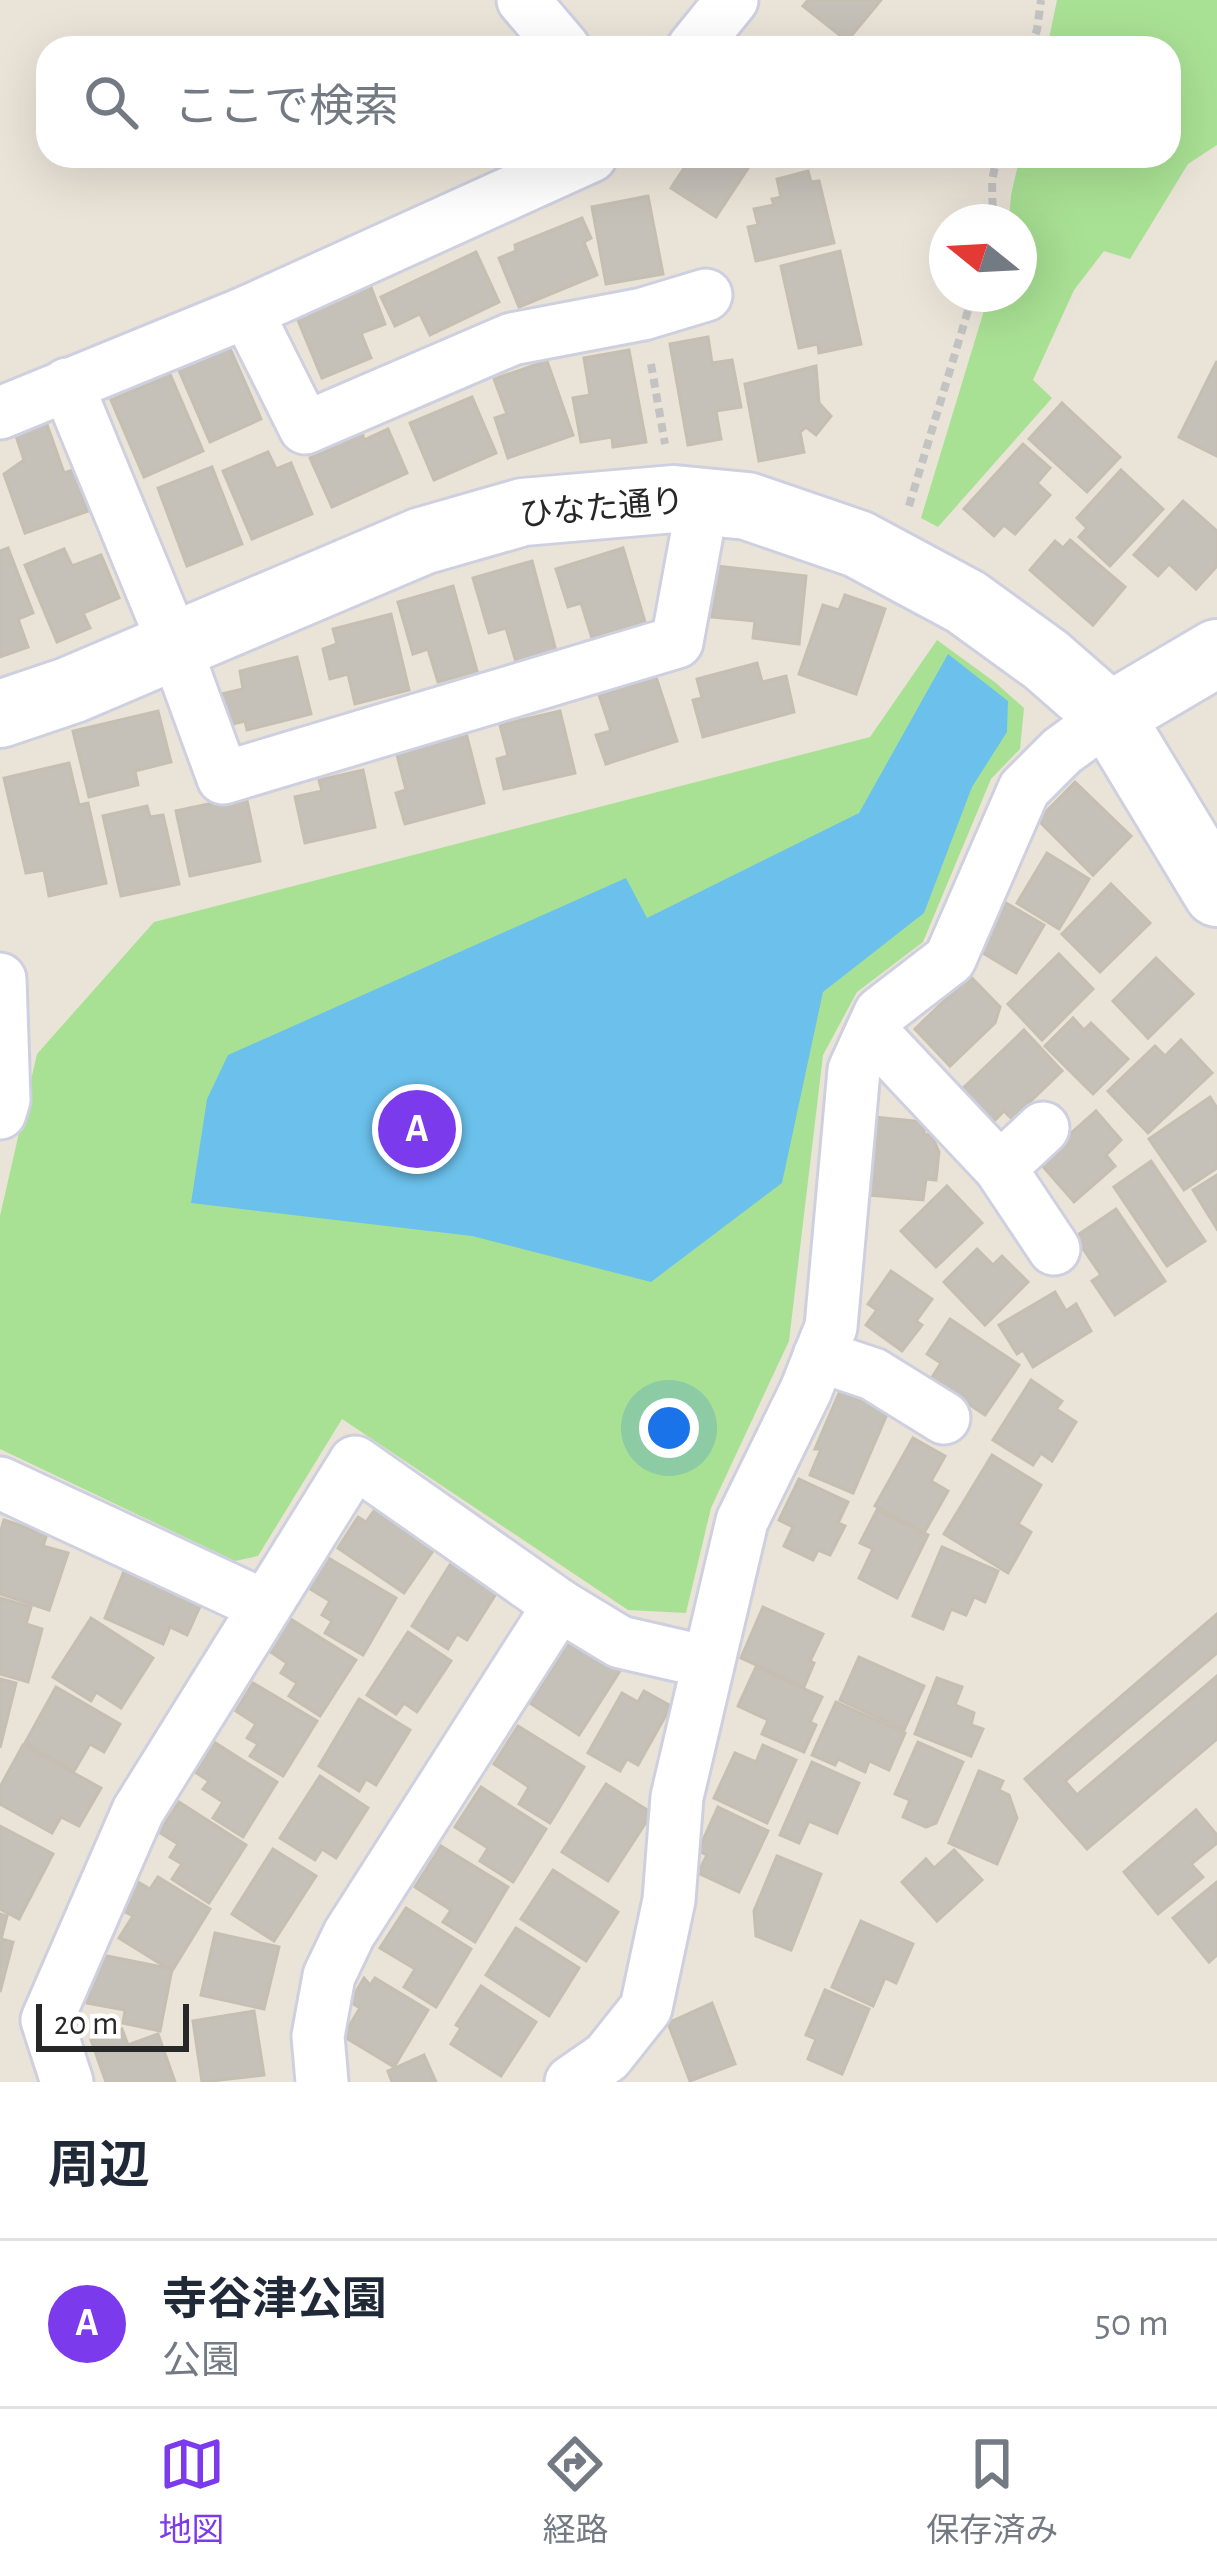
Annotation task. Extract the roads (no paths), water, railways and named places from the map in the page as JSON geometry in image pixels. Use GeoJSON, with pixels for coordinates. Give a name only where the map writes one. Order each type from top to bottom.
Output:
{"type":"FeatureCollection","features":[{"type":"Feature","properties":{"kind":"street"},"geometry":{"type":"LineString","coordinates":[[523,0],[554,36]]}},
{"type":"Feature","properties":{"kind":"street"},"geometry":{"type":"LineString","coordinates":[[703,36],[732,0]]}},
{"type":"Feature","properties":{"kind":"street"},"geometry":{"type":"LineString","coordinates":[[0,412],[247,312],[565,168]]}},
{"type":"Feature","properties":{"kind":"street"},"geometry":{"type":"LineString","coordinates":[[247,312],[305,428],[512,339],[643,314],[706,296]]}},
{"type":"Feature","properties":{"kind":"street"},"geometry":{"type":"LineString","coordinates":[[67,384],[174,644],[223,778],[677,642],[688,500]]}},
{"type":"Feature","properties":{"kind":"street","name":"ひなた通り"},"geometry":{"type":"LineString","coordinates":[[0,714],[71,690],[422,541],[524,512],[688,500],[747,506],[858,544],[966,602],[1046,660],[1109,716],[1217,893]]}},
{"type":"Feature","properties":{"kind":"street"},"geometry":{"type":"LineString","coordinates":[[571,2082],[607,2057],[646,2008],[669,1900],[676,1797],[742,1521],[831,1327],[854,1070],[880,1013],[950,958],[1024,789],[1062,751],[1109,716],[1217,653]]}},
{"type":"Feature","properties":{"kind":"street"},"geometry":{"type":"LineString","coordinates":[[0,979],[4,1100],[0,1113]]}},
{"type":"Feature","properties":{"kind":"street"},"geometry":{"type":"LineString","coordinates":[[872,1032],[1000,1168],[1054,1249]]}},
{"type":"Feature","properties":{"kind":"street"},"geometry":{"type":"LineString","coordinates":[[1000,1168],[1043,1128]]}},
{"type":"Feature","properties":{"kind":"street"},"geometry":{"type":"LineString","coordinates":[[819,1356],[873,1374],[944,1418]]}},
{"type":"Feature","properties":{"kind":"street"},"geometry":{"type":"LineString","coordinates":[[67,2082],[47,2020],[138,1811],[355,1462],[559,1605],[620,1642],[707,1662]]}},
{"type":"Feature","properties":{"kind":"street"},"geometry":{"type":"LineString","coordinates":[[0,1483],[265,1606]]}},
{"type":"Feature","properties":{"kind":"street"},"geometry":{"type":"LineString","coordinates":[[322,2082],[321,2016],[329,1976],[349,1934],[559,1605]]}},
{"type":"Feature","properties":{"kind":"water"},"geometry":{"type":"Polygon","coordinates":[[[948,654],[1008,701],[1007,732],[972,787],[924,913],[823,992],[782,1183],[651,1282],[472,1236],[191,1203],[207,1099],[228,1055],[626,878],[647,918],[859,813],[948,654]]]}},
{"type":"Feature","properties":{"kind":"place","name":"寺谷津公園"},"geometry":{"type":"Point","coordinates":[417,1129]}}]}
